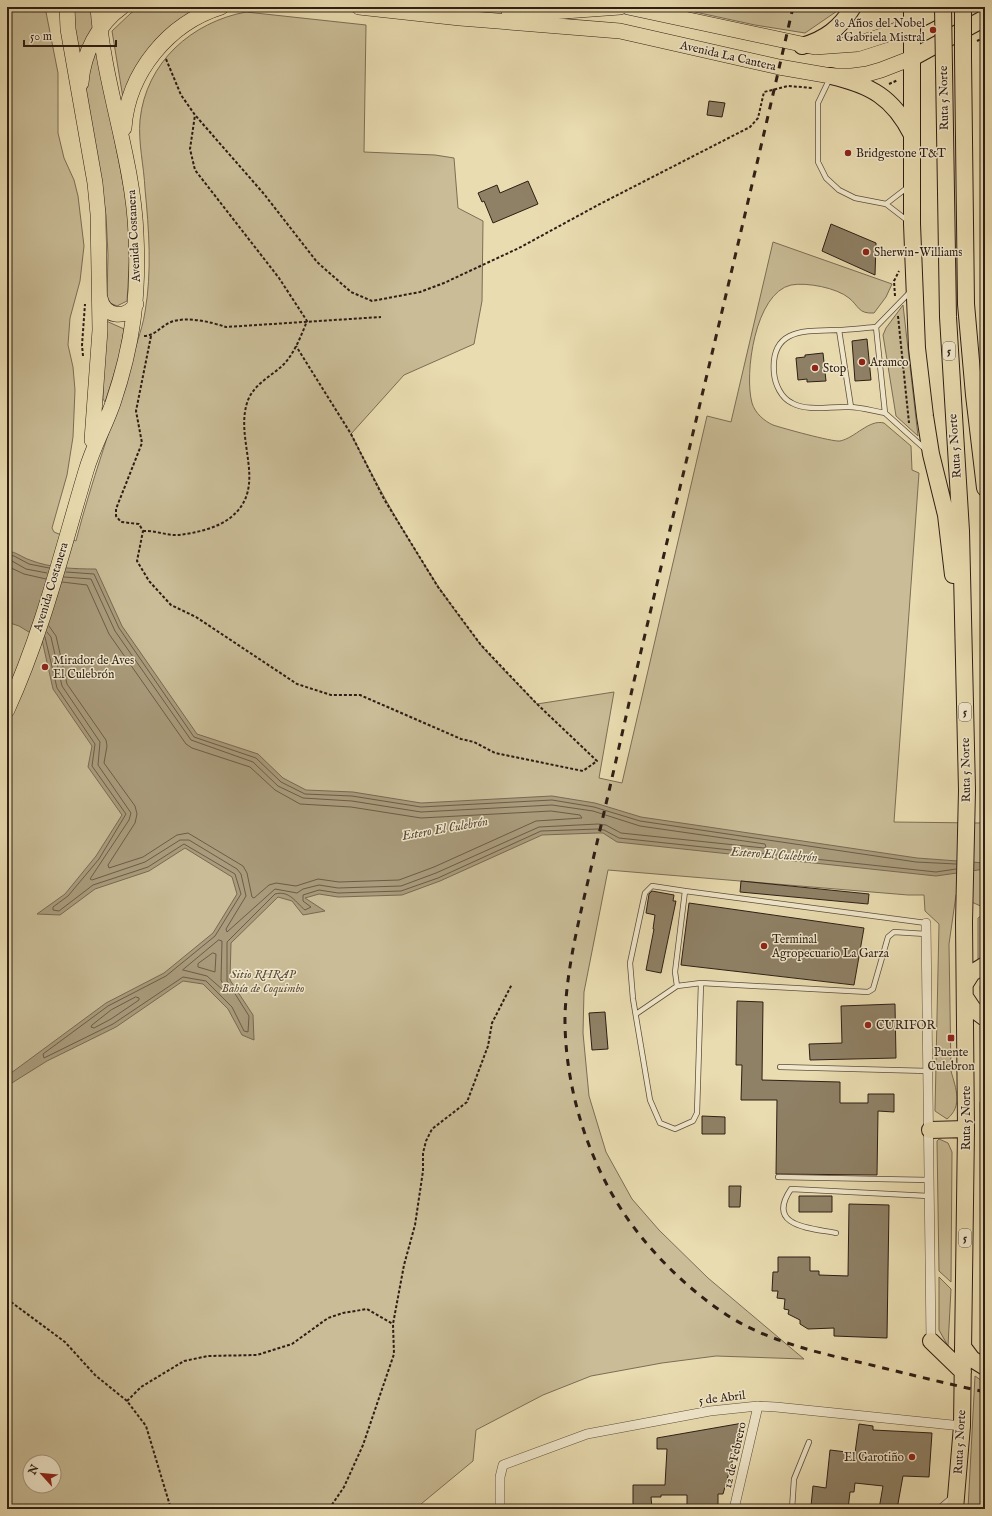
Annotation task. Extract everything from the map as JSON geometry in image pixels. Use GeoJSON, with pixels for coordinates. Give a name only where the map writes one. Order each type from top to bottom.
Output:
{"type":"FeatureCollection","features":[{"type":"Feature","properties":{"kind":"highway"},"geometry":{"type":"LineString","coordinates":[[802,46],[830,35],[842,23],[853,7]]}},
{"type":"Feature","properties":{"kind":"highway"},"geometry":{"type":"LineString","coordinates":[[943,7],[912,15],[912,224],[914,288],[919,378],[931,454],[946,515],[964,634]]}},
{"type":"Feature","properties":{"kind":"highway","name":"Ruta 5 Norte"},"geometry":{"type":"LineString","coordinates":[[943,7],[948,317],[961,531],[967,790],[964,922],[966,1129],[963,1372],[962,1426],[956,1501]]}},
{"type":"Feature","properties":{"kind":"highway","name":"Ruta 5 Norte"},"geometry":{"type":"LineString","coordinates":[[962,7],[966,304],[973,389],[985,488]]}},
{"type":"Feature","properties":{"kind":"highway","name":"Avenida La Cantera"},"geometry":{"type":"LineString","coordinates":[[912,58],[985,18]]}},
{"type":"Feature","properties":{"kind":"highway"},"geometry":{"type":"LineString","coordinates":[[828,82],[865,86],[880,94],[900,114],[912,136]]}},
{"type":"Feature","properties":{"kind":"highway"},"geometry":{"type":"LineString","coordinates":[[985,965],[972,973],[965,991],[973,1010],[985,1018]]}},
{"type":"Feature","properties":{"kind":"highway"},"geometry":{"type":"LineString","coordinates":[[930,1130],[966,1129]]}},
{"type":"Feature","properties":{"kind":"highway"},"geometry":{"type":"LineString","coordinates":[[931,1341],[963,1372]]}},
{"type":"Feature","properties":{"kind":"highway"},"geometry":{"type":"LineString","coordinates":[[963,1347],[972,1359],[985,1367]]}},
{"type":"Feature","properties":{"kind":"main road","name":"Avenida Costanera"},"geometry":{"type":"LineString","coordinates":[[67,7],[68,29],[97,198],[100,295],[95,411],[89,461]]}},
{"type":"Feature","properties":{"kind":"main road","name":"Avenida Costanera"},"geometry":{"type":"LineString","coordinates":[[7,710],[35,638],[89,461],[112,404],[126,360],[136,304],[137,256],[134,204],[123,139],[104,53],[98,7]]}},
{"type":"Feature","properties":{"kind":"main road"},"geometry":{"type":"LineString","coordinates":[[82,112],[81,91],[84,66],[90,48],[101,29],[122,7]]}},
{"type":"Feature","properties":{"kind":"main road"},"geometry":{"type":"LineString","coordinates":[[123,139],[127,109],[136,83],[149,59],[173,33],[190,20],[221,7]]}},
{"type":"Feature","properties":{"kind":"main road","name":"Avenida La Cantera"},"geometry":{"type":"LineString","coordinates":[[460,18],[620,7]]}},
{"type":"Feature","properties":{"kind":"main road"},"geometry":{"type":"LineString","coordinates":[[628,7],[802,46],[829,48],[856,44],[878,38],[912,15]]}},
{"type":"Feature","properties":{"kind":"main road","name":"Avenida La Cantera"},"geometry":{"type":"LineString","coordinates":[[368,8],[460,18],[620,31],[779,68],[828,82],[867,74],[912,58]]}},
{"type":"Feature","properties":{"kind":"main road"},"geometry":{"type":"LineString","coordinates":[[100,295],[103,307],[114,314],[125,314],[130,312],[136,304]]}},
{"type":"Feature","properties":{"kind":"street"},"geometry":{"type":"LineString","coordinates":[[926,923],[930,1130],[929,1196],[931,1341]]}},
{"type":"Feature","properties":{"kind":"street","name":"5 de Abril"},"geometry":{"type":"LineString","coordinates":[[500,1509],[500,1477],[503,1465],[588,1434],[710,1411],[758,1406],[962,1426]]}},
{"type":"Feature","properties":{"kind":"street","name":"12 de Febrero"},"geometry":{"type":"LineString","coordinates":[[734,1509],[758,1406]]}},
{"type":"Feature","properties":{"kind":"lane"},"geometry":{"type":"LineString","coordinates":[[828,82],[818,103],[818,162],[822,170],[833,185],[847,194],[886,204],[912,224]]}},
{"type":"Feature","properties":{"kind":"lane"},"geometry":{"type":"LineString","coordinates":[[886,204],[912,183]]}},
{"type":"Feature","properties":{"kind":"lane"},"geometry":{"type":"LineString","coordinates":[[914,288],[876,327],[839,330],[807,330],[793,333],[786,337],[777,351],[774,363],[774,375],[780,391],[791,403],[807,408],[851,407],[885,413],[931,454]]}},
{"type":"Feature","properties":{"kind":"lane"},"geometry":{"type":"LineString","coordinates":[[876,327],[885,413]]}},
{"type":"Feature","properties":{"kind":"lane"},"geometry":{"type":"LineString","coordinates":[[839,330],[851,407]]}},
{"type":"Feature","properties":{"kind":"lane"},"geometry":{"type":"LineString","coordinates":[[701,983],[697,1113],[693,1121],[675,1129],[660,1122],[650,1100],[636,1014],[630,963],[645,892],[652,886],[926,923]]}},
{"type":"Feature","properties":{"kind":"lane"},"geometry":{"type":"LineString","coordinates":[[676,986],[675,972],[685,891]]}},
{"type":"Feature","properties":{"kind":"lane"},"geometry":{"type":"LineString","coordinates":[[636,1014],[676,986],[701,983],[868,992],[873,989],[888,937],[894,932],[926,934]]}},
{"type":"Feature","properties":{"kind":"lane"},"geometry":{"type":"LineString","coordinates":[[780,1067],[928,1071]]}},
{"type":"Feature","properties":{"kind":"lane"},"geometry":{"type":"LineString","coordinates":[[778,1178],[929,1180]]}},
{"type":"Feature","properties":{"kind":"lane"},"geometry":{"type":"LineString","coordinates":[[836,1234],[793,1224],[787,1218],[784,1208],[784,1199],[791,1189],[929,1196]]}},
{"type":"Feature","properties":{"kind":"lane"},"geometry":{"type":"LineString","coordinates":[[792,1509],[794,1479],[809,1442]]}},
{"type":"Feature","properties":{"kind":"lane"},"geometry":{"type":"LineString","coordinates":[[938,1509],[956,1501]]}},
{"type":"Feature","properties":{"kind":"path"},"geometry":{"type":"LineString","coordinates":[[161,45],[181,95],[195,115],[264,194],[317,262],[351,292],[372,301],[420,292],[457,277],[519,248],[598,205],[750,127],[758,118],[764,92],[788,86],[828,82]]}},
{"type":"Feature","properties":{"kind":"path"},"geometry":{"type":"LineString","coordinates":[[195,115],[190,149],[195,170],[279,278],[307,321]]}},
{"type":"Feature","properties":{"kind":"path"},"geometry":{"type":"LineString","coordinates":[[84,357],[82,345],[85,300]]}},
{"type":"Feature","properties":{"kind":"path"},"geometry":{"type":"LineString","coordinates":[[131,336],[151,336],[172,321],[204,320],[226,327],[381,316]]}},
{"type":"Feature","properties":{"kind":"path"},"geometry":{"type":"LineString","coordinates":[[142,531],[178,535],[221,525],[240,510],[250,489],[244,414],[249,399],[262,380],[284,364],[296,346],[307,321]]}},
{"type":"Feature","properties":{"kind":"path"},"geometry":{"type":"LineString","coordinates":[[151,336],[136,412],[142,443],[116,509],[116,516],[121,522],[139,524],[142,531],[137,561],[149,581],[171,605],[196,617],[297,684],[330,695],[360,695],[461,739],[474,742],[494,753],[583,771],[597,761],[537,704],[481,645],[438,588],[384,499],[351,434],[296,346]]}},
{"type":"Feature","properties":{"kind":"path"},"geometry":{"type":"LineString","coordinates":[[330,1509],[344,1487],[363,1445],[394,1354],[393,1324],[404,1265],[415,1225],[423,1171],[423,1153],[426,1141],[432,1129],[467,1102],[488,1046],[492,1023],[512,984]]}},
{"type":"Feature","properties":{"kind":"path"},"geometry":{"type":"LineString","coordinates":[[7,1299],[64,1342],[95,1375],[127,1402],[146,1426],[171,1509]]}},
{"type":"Feature","properties":{"kind":"path"},"geometry":{"type":"LineString","coordinates":[[127,1402],[141,1387],[184,1362],[208,1356],[257,1355],[292,1344],[328,1318],[343,1313],[367,1309],[393,1324]]}},
{"type":"Feature","properties":{"kind":"green space","name":"Sitio RHRAP Bahía de Coquimbo"},"geometry":{"type":"Polygon","coordinates":[[[7,7],[45,7],[58,73],[58,133],[64,158],[74,180],[78,196],[84,246],[80,281],[70,318],[68,345],[73,367],[75,390],[73,437],[67,475],[52,528],[54,532],[76,541],[88,497],[144,319],[149,282],[149,250],[148,219],[140,146],[140,120],[144,99],[152,80],[162,63],[175,48],[190,35],[226,17],[246,12],[366,25],[364,152],[435,155],[454,158],[458,208],[483,221],[482,301],[474,344],[404,375],[351,434],[410,542],[461,619],[500,667],[537,704],[614,692],[599,778],[622,783],[707,416],[731,422],[773,242],[892,284],[886,297],[874,313],[862,311],[844,294],[822,287],[798,284],[791,285],[779,291],[769,303],[761,318],[755,336],[751,355],[750,390],[753,407],[766,421],[778,427],[818,437],[840,441],[867,426],[884,423],[911,446],[912,470],[919,473],[894,822],[979,823],[985,820],[985,908],[956,895],[949,944],[951,1071],[957,1097],[955,1109],[947,1119],[935,1111],[939,924],[925,911],[924,895],[908,895],[608,870],[584,992],[583,1033],[589,1096],[606,1152],[632,1199],[659,1230],[708,1278],[804,1359],[716,1356],[662,1363],[591,1376],[543,1395],[476,1430],[473,1461],[415,1509],[7,1509],[7,7]]]}},
{"type":"Feature","properties":{"kind":"green space"},"geometry":{"type":"Polygon","coordinates":[[[75,7],[96,7],[97,29],[78,63],[73,28],[75,7]]]}},
{"type":"Feature","properties":{"kind":"green space"},"geometry":{"type":"Polygon","coordinates":[[[140,7],[199,7],[176,23],[123,98],[112,31],[131,13],[140,7]]]}},
{"type":"Feature","properties":{"kind":"green space"},"geometry":{"type":"Polygon","coordinates":[[[672,7],[843,7],[805,33],[755,25],[672,7]]]}},
{"type":"Feature","properties":{"kind":"green space"},"geometry":{"type":"Polygon","coordinates":[[[97,49],[128,209],[130,252],[127,301],[117,306],[110,303],[107,297],[108,255],[106,215],[85,92],[89,68],[97,49]]]}},
{"type":"Feature","properties":{"kind":"green space"},"geometry":{"type":"Polygon","coordinates":[[[903,305],[918,436],[896,416],[883,335],[886,328],[903,305]]]}},
{"type":"Feature","properties":{"kind":"green space"},"geometry":{"type":"Polygon","coordinates":[[[104,320],[124,329],[119,359],[105,402],[103,399],[104,320]]]}},
{"type":"Feature","properties":{"kind":"green space"},"geometry":{"type":"Polygon","coordinates":[[[981,916],[985,917],[985,955],[978,960],[978,918],[981,916]]]}},
{"type":"Feature","properties":{"kind":"green space"},"geometry":{"type":"Polygon","coordinates":[[[980,986],[985,986],[985,1012],[981,1008],[980,986]]]}},
{"type":"Feature","properties":{"kind":"green space"},"geometry":{"type":"Polygon","coordinates":[[[980,1026],[985,1028],[985,1096],[981,1096],[980,1026]]]}},
{"type":"Feature","properties":{"kind":"green space"},"geometry":{"type":"Polygon","coordinates":[[[985,1101],[985,1358],[981,1356],[980,1102],[985,1101]]]}},
{"type":"Feature","properties":{"kind":"green space"},"geometry":{"type":"Polygon","coordinates":[[[939,1139],[948,1143],[952,1152],[951,1282],[939,1271],[937,1141],[939,1139]]]}},
{"type":"Feature","properties":{"kind":"green space"},"geometry":{"type":"Polygon","coordinates":[[[939,1277],[951,1289],[948,1346],[939,1330],[939,1277]]]}},
{"type":"Feature","properties":{"kind":"green space"},"geometry":{"type":"Polygon","coordinates":[[[975,1376],[985,1383],[985,1436],[980,1509],[968,1509],[975,1376]]]}},
{"type":"Feature","properties":{"kind":"water","name":"Estero El Culebrón"},"geometry":{"type":"Polygon","coordinates":[[[7,551],[14,552],[27,559],[46,565],[96,569],[122,626],[197,734],[258,754],[283,778],[306,790],[353,792],[421,803],[552,796],[595,803],[641,817],[917,858],[985,863],[985,869],[936,876],[617,842],[603,833],[542,835],[440,881],[402,895],[338,897],[319,894],[305,898],[325,911],[303,915],[292,901],[278,897],[231,943],[230,980],[253,1015],[254,1040],[242,1035],[228,1009],[203,984],[183,981],[116,1027],[47,1061],[7,1086],[7,1076],[106,1003],[164,973],[213,933],[237,894],[232,877],[185,848],[149,871],[95,889],[60,915],[37,914],[65,894],[96,856],[122,815],[88,767],[92,746],[53,689],[42,640],[19,626],[7,622],[7,551]]]}},
{"type":"Feature","properties":{"kind":"building"},"geometry":{"type":"Polygon","coordinates":[[[709,101],[725,103],[722,117],[707,115],[709,101]]]}},
{"type":"Feature","properties":{"kind":"building"},"geometry":{"type":"Polygon","coordinates":[[[528,181],[538,204],[493,223],[484,201],[482,202],[478,193],[497,185],[500,193],[528,181]]]}},
{"type":"Feature","properties":{"kind":"building"},"geometry":{"type":"Polygon","coordinates":[[[831,224],[876,243],[875,275],[822,251],[831,224]]]}},
{"type":"Feature","properties":{"kind":"building"},"geometry":{"type":"Polygon","coordinates":[[[867,339],[871,380],[855,381],[852,341],[867,339]]]}},
{"type":"Feature","properties":{"kind":"building","name":"Stop"},"geometry":{"type":"Polygon","coordinates":[[[823,353],[826,381],[807,382],[807,379],[798,380],[796,358],[805,357],[805,355],[823,353]]]}},
{"type":"Feature","properties":{"kind":"building"},"geometry":{"type":"Polygon","coordinates":[[[741,881],[869,894],[868,904],[740,892],[741,881]]]}},
{"type":"Feature","properties":{"kind":"building"},"geometry":{"type":"Polygon","coordinates":[[[652,891],[674,895],[673,901],[676,901],[661,973],[646,970],[654,929],[655,915],[646,913],[649,894],[652,891]]]}},
{"type":"Feature","properties":{"kind":"building"},"geometry":{"type":"Polygon","coordinates":[[[689,903],[864,928],[854,985],[681,965],[689,903]]]}},
{"type":"Feature","properties":{"kind":"building"},"geometry":{"type":"Polygon","coordinates":[[[737,1001],[763,1002],[762,1080],[840,1082],[840,1103],[868,1103],[868,1094],[894,1094],[894,1112],[878,1111],[877,1175],[776,1174],[777,1100],[741,1100],[742,1065],[736,1065],[737,1001]]]}},
{"type":"Feature","properties":{"kind":"building","name":"CURIFOR"},"geometry":{"type":"Polygon","coordinates":[[[895,1004],[896,1058],[810,1060],[809,1044],[842,1043],[841,1006],[895,1004]]]}},
{"type":"Feature","properties":{"kind":"building"},"geometry":{"type":"Polygon","coordinates":[[[605,1012],[608,1049],[592,1050],[589,1013],[605,1012]]]}},
{"type":"Feature","properties":{"kind":"building"},"geometry":{"type":"Polygon","coordinates":[[[702,1116],[725,1117],[725,1134],[702,1134],[702,1116]]]}},
{"type":"Feature","properties":{"kind":"building"},"geometry":{"type":"Polygon","coordinates":[[[729,1186],[741,1186],[740,1207],[729,1207],[729,1186]]]}},
{"type":"Feature","properties":{"kind":"building"},"geometry":{"type":"Polygon","coordinates":[[[799,1196],[832,1196],[832,1212],[799,1212],[799,1196]]]}},
{"type":"Feature","properties":{"kind":"building"},"geometry":{"type":"Polygon","coordinates":[[[849,1204],[889,1205],[887,1338],[834,1336],[834,1328],[808,1329],[800,1324],[800,1320],[788,1314],[789,1310],[784,1309],[785,1299],[777,1298],[778,1291],[772,1291],[773,1272],[778,1272],[778,1257],[810,1257],[810,1271],[819,1271],[819,1275],[848,1276],[849,1204]]]}},
{"type":"Feature","properties":{"kind":"building"},"geometry":{"type":"Polygon","coordinates":[[[743,1423],[723,1494],[718,1494],[718,1509],[687,1509],[687,1495],[661,1495],[661,1497],[651,1497],[652,1509],[633,1509],[633,1485],[665,1485],[667,1449],[657,1449],[657,1438],[743,1423]]]}},
{"type":"Feature","properties":{"kind":"building"},"geometry":{"type":"Polygon","coordinates":[[[859,1424],[873,1426],[873,1430],[932,1433],[929,1477],[903,1476],[897,1509],[879,1509],[883,1486],[855,1483],[854,1492],[850,1492],[848,1509],[811,1506],[813,1486],[826,1488],[830,1450],[855,1453],[859,1424]]]}},
{"type":"Feature","properties":{"kind":"railway"},"geometry":{"type":"LineString","coordinates":[[793,7],[634,681],[575,941],[568,978],[565,1015],[566,1045],[570,1074],[576,1104],[585,1134],[596,1162],[610,1190],[625,1215],[653,1251],[703,1298],[744,1325],[787,1343],[833,1356],[985,1392]]}},
{"type":"Feature","properties":{"kind":"place","name":"80 Años del Nobel a Gabriela Mistral"},"geometry":{"type":"Point","coordinates":[933,30]}},
{"type":"Feature","properties":{"kind":"place","name":"Bridgestone T&T"},"geometry":{"type":"Point","coordinates":[848,153]}},
{"type":"Feature","properties":{"kind":"place","name":"Sherwin-Williams"},"geometry":{"type":"Point","coordinates":[866,252]}},
{"type":"Feature","properties":{"kind":"place","name":"Aramco"},"geometry":{"type":"Point","coordinates":[862,362]}},
{"type":"Feature","properties":{"kind":"place","name":"Stop"},"geometry":{"type":"Point","coordinates":[815,368]}},
{"type":"Feature","properties":{"kind":"place","name":"Mirador de Aves El Culebrón"},"geometry":{"type":"Point","coordinates":[45,667]}},
{"type":"Feature","properties":{"kind":"place","name":"Terminal Agropecuario La Garza"},"geometry":{"type":"Point","coordinates":[764,946]}},
{"type":"Feature","properties":{"kind":"place","name":"CURIFOR"},"geometry":{"type":"Point","coordinates":[868,1025]}},
{"type":"Feature","properties":{"kind":"place","name":"Puente Culebron"},"geometry":{"type":"Point","coordinates":[951,1038]}},
{"type":"Feature","properties":{"kind":"place","name":"El Garotiño"},"geometry":{"type":"Point","coordinates":[912,1457]}}]}
